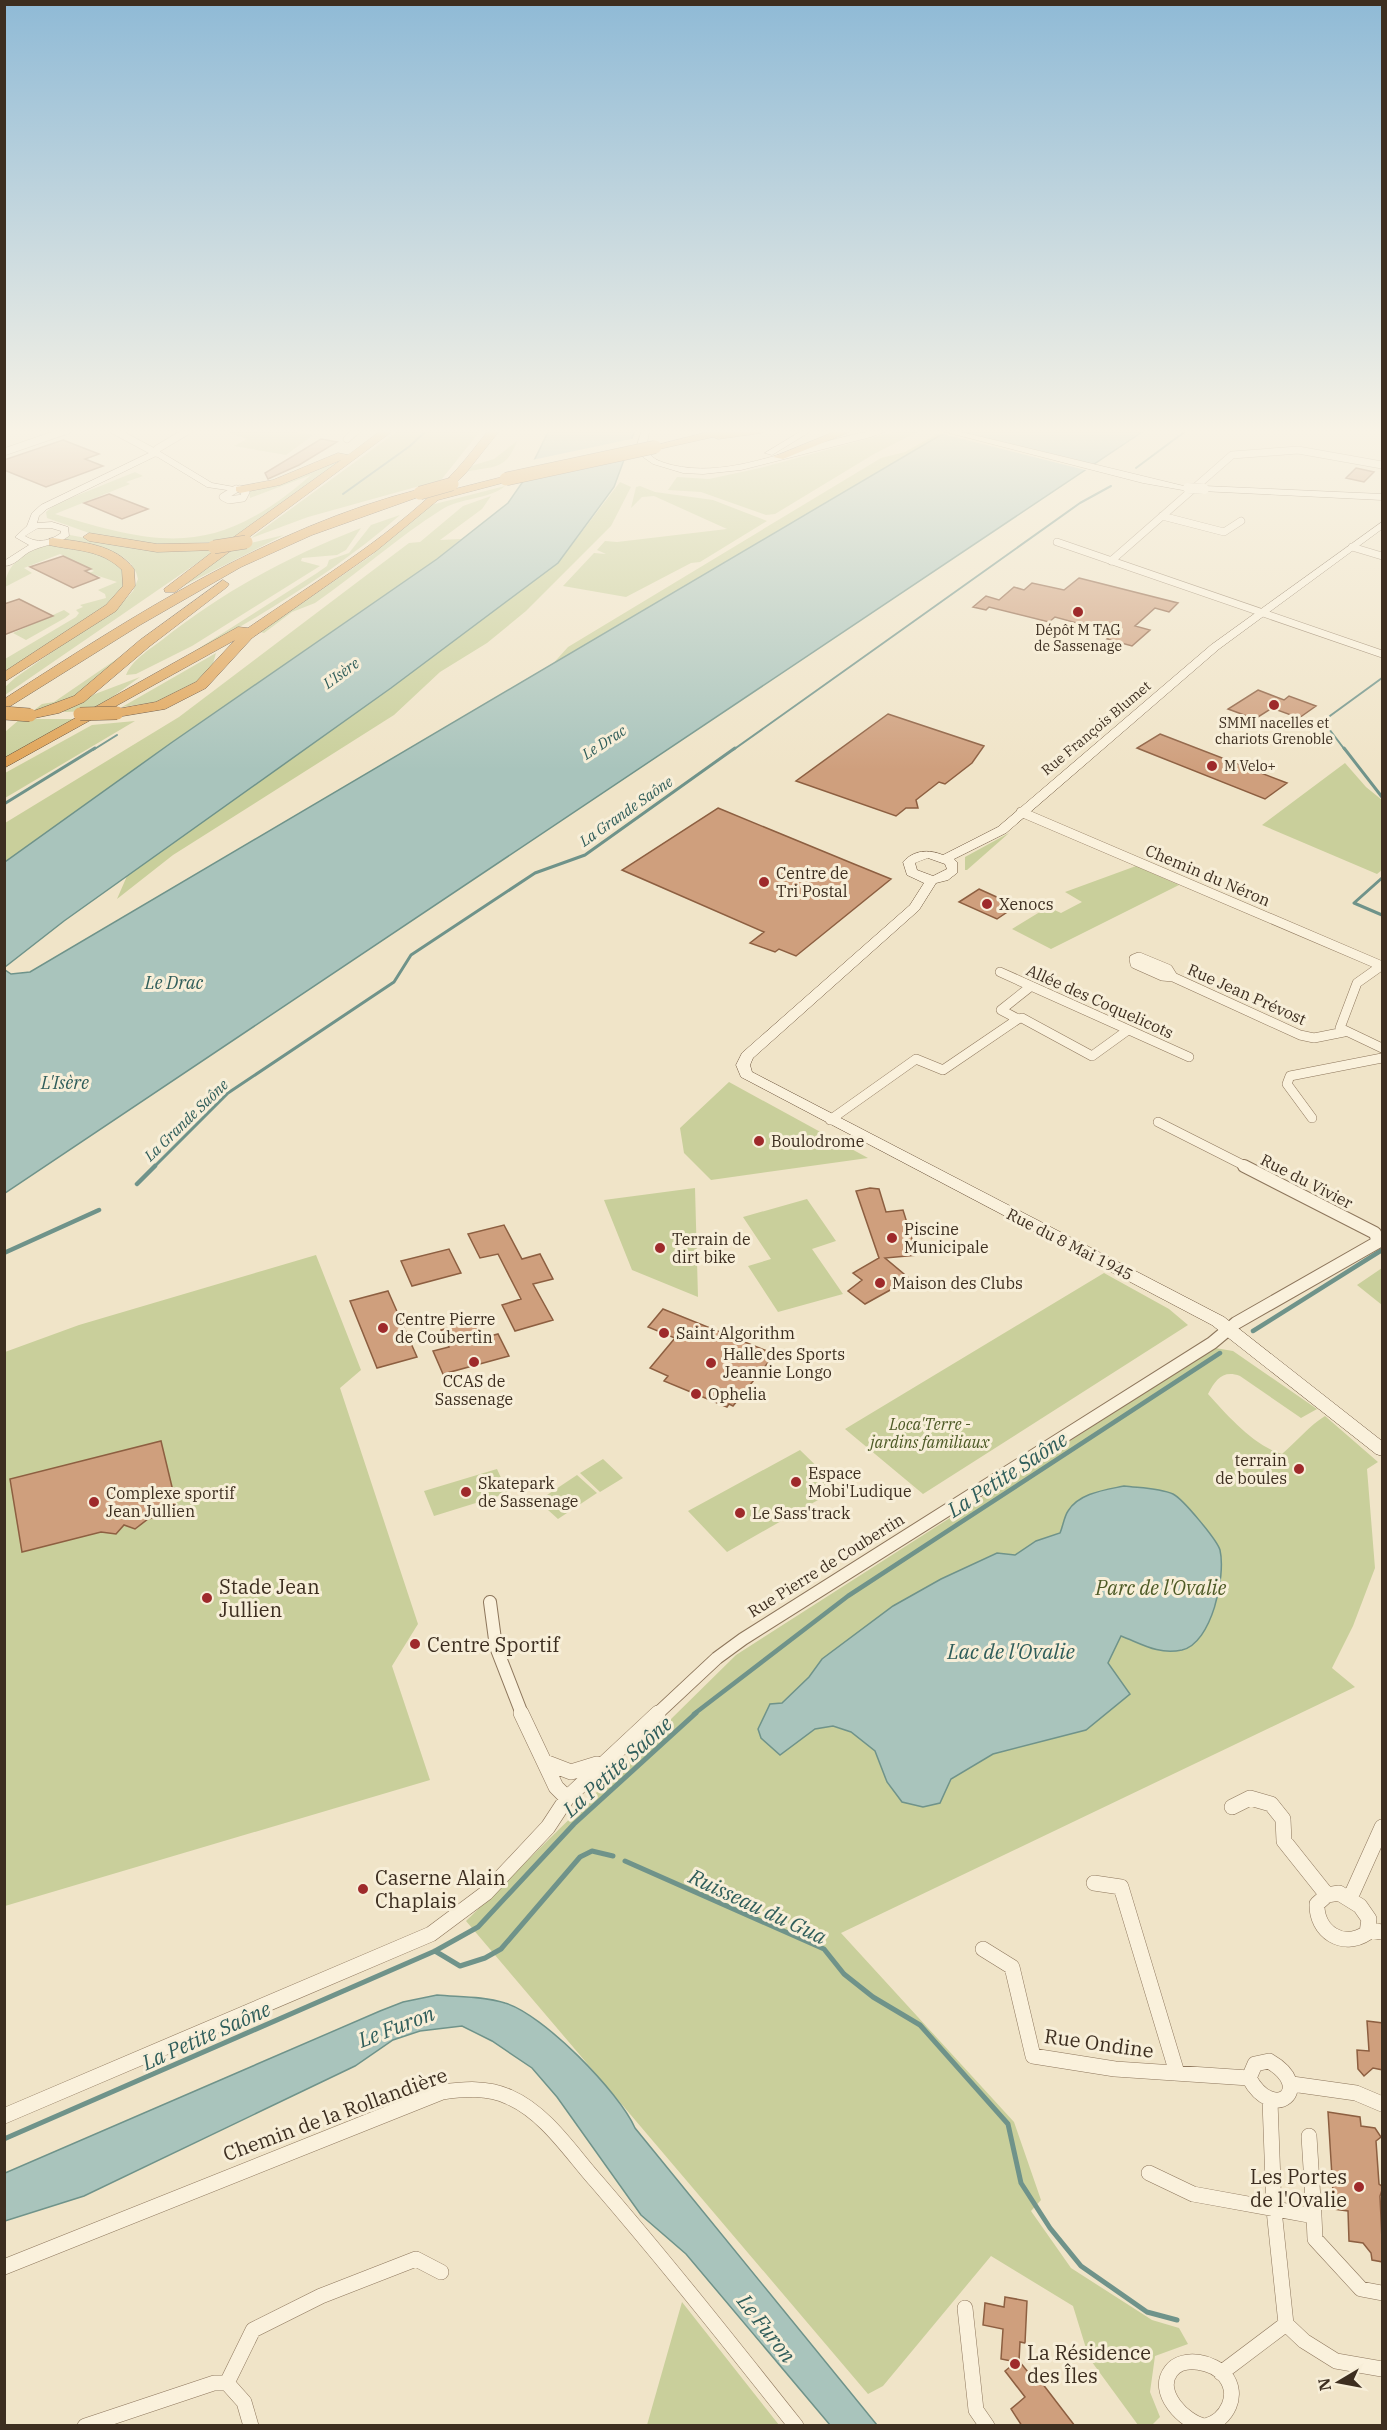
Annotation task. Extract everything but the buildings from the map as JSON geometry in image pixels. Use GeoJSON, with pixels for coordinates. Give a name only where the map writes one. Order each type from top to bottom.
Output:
{"type":"FeatureCollection","features":[{"type":"Feature","properties":{"kind":"highway"},"geometry":{"type":"LineString","coordinates":[[4,678],[111,608],[129,586],[128,569],[116,558],[99,550],[56,543]]}},
{"type":"Feature","properties":{"kind":"highway"},"geometry":{"type":"LineString","coordinates":[[125,543],[157,548],[214,547],[237,543]]}},
{"type":"Feature","properties":{"kind":"highway"},"geometry":{"type":"LineString","coordinates":[[4,706],[232,543]]}},
{"type":"Feature","properties":{"kind":"highway"},"geometry":{"type":"LineString","coordinates":[[31,688],[227,569],[284,543]]}},
{"type":"Feature","properties":{"kind":"highway"},"geometry":{"type":"LineString","coordinates":[[4,722],[134,634],[196,597],[307,543]]}},
{"type":"Feature","properties":{"kind":"highway"},"geometry":{"type":"LineString","coordinates":[[4,712],[30,715],[117,713],[160,706],[192,692],[208,679],[247,635],[375,543]]}},
{"type":"Feature","properties":{"kind":"highway"},"geometry":{"type":"LineString","coordinates":[[30,715],[54,710],[79,699],[145,642],[223,584]]}},
{"type":"Feature","properties":{"kind":"highway"},"geometry":{"type":"LineString","coordinates":[[4,764],[171,672],[318,586]]}},
{"type":"Feature","properties":{"kind":"street"},"geometry":{"type":"LineString","coordinates":[[6,566],[19,543]]}},
{"type":"Feature","properties":{"kind":"street"},"geometry":{"type":"LineString","coordinates":[[6,566],[24,551],[43,543]]}},
{"type":"Feature","properties":{"kind":"street"},"geometry":{"type":"LineString","coordinates":[[1061,543],[1383,654]]}},
{"type":"Feature","properties":{"kind":"street"},"geometry":{"type":"LineString","coordinates":[[1112,561],[1132,543]]}},
{"type":"Feature","properties":{"kind":"street","name":"Rue François Blumet"},"geometry":{"type":"LineString","coordinates":[[946,858],[988,839],[1207,654],[1260,612],[1357,543]]}},
{"type":"Feature","properties":{"kind":"street"},"geometry":{"type":"LineString","coordinates":[[1352,547],[1383,556]]}},
{"type":"Feature","properties":{"kind":"street","name":"Chemin du Néron"},"geometry":{"type":"LineString","coordinates":[[1021,812],[1382,966]]}},
{"type":"Feature","properties":{"kind":"street"},"geometry":{"type":"LineString","coordinates":[[923,855],[946,858],[953,866],[951,873],[941,878],[928,879],[911,872],[909,862],[923,855]]}},
{"type":"Feature","properties":{"kind":"street","name":"Rue du 8 Mai 1945"},"geometry":{"type":"LineString","coordinates":[[928,879],[930,883],[915,908],[747,1056],[743,1065],[746,1074],[830,1120],[1182,1300],[1229,1330],[1383,1450]]}},
{"type":"Feature","properties":{"kind":"street"},"geometry":{"type":"LineString","coordinates":[[1382,966],[1356,980],[1340,1028],[1344,1032],[1383,1048]]}},
{"type":"Feature","properties":{"kind":"street","name":"Allée des Coquelicots"},"geometry":{"type":"LineString","coordinates":[[1000,972],[1188,1058]]}},
{"type":"Feature","properties":{"kind":"street","name":"Rue Jean Prévost"},"geometry":{"type":"LineString","coordinates":[[1173,977],[1300,1035],[1314,1038],[1344,1032]]}},
{"type":"Feature","properties":{"kind":"street"},"geometry":{"type":"LineString","coordinates":[[1030,987],[1001,1010],[1018,1019],[1022,1018],[1092,1056],[1128,1030]]}},
{"type":"Feature","properties":{"kind":"street"},"geometry":{"type":"LineString","coordinates":[[830,1120],[916,1059],[943,1070],[1018,1019]]}},
{"type":"Feature","properties":{"kind":"street"},"geometry":{"type":"LineString","coordinates":[[1312,1118],[1287,1084],[1290,1076],[1383,1059]]}},
{"type":"Feature","properties":{"kind":"street","name":"Rue du Vivier"},"geometry":{"type":"LineString","coordinates":[[1158,1122],[1375,1233],[1378,1242],[1236,1323],[1229,1330]]}},
{"type":"Feature","properties":{"kind":"street","name":"Rue Pierre de Coubertin"},"geometry":{"type":"LineString","coordinates":[[4,2116],[431,1934],[486,1893],[548,1827],[567,1798],[717,1658],[743,1639],[1229,1330]]}},
{"type":"Feature","properties":{"kind":"street"},"geometry":{"type":"LineString","coordinates":[[490,1602],[490,1635],[556,1787],[567,1798]]}},
{"type":"Feature","properties":{"kind":"street","name":"Rue Pierre de Coubertin"},"geometry":{"type":"LineString","coordinates":[[545,1762],[563,1773],[580,1773],[612,1755]]}},
{"type":"Feature","properties":{"kind":"street"},"geometry":{"type":"LineString","coordinates":[[1232,1807],[1250,1798],[1271,1804],[1283,1819],[1284,1841],[1327,1895]]}},
{"type":"Feature","properties":{"kind":"street"},"geometry":{"type":"LineString","coordinates":[[1351,1896],[1383,1827]]}},
{"type":"Feature","properties":{"kind":"street","name":"Rue Ondine"},"geometry":{"type":"LineString","coordinates":[[1095,1883],[1121,1887],[1177,2073]]}},
{"type":"Feature","properties":{"kind":"street"},"geometry":{"type":"LineString","coordinates":[[1339,1893],[1351,1896],[1363,1905],[1375,1931],[1350,1941],[1338,1939],[1326,1932],[1317,1918],[1317,1904],[1327,1895],[1339,1893]]}},
{"type":"Feature","properties":{"kind":"street","name":"Rue Ondine"},"geometry":{"type":"LineString","coordinates":[[983,1949],[1012,1966],[1033,2056],[1115,2069],[1249,2078]]}},
{"type":"Feature","properties":{"kind":"street"},"geometry":{"type":"LineString","coordinates":[[1269,2061],[1280,2065],[1288,2073],[1292,2084],[1290,2094],[1282,2100],[1270,2101],[1260,2096],[1252,2088],[1249,2078],[1254,2064],[1269,2061]]}},
{"type":"Feature","properties":{"kind":"street"},"geometry":{"type":"LineString","coordinates":[[1292,2084],[1356,2093],[1383,2104]]}},
{"type":"Feature","properties":{"kind":"street","name":"Chemin de la Rollandière"},"geometry":{"type":"LineString","coordinates":[[4,2267],[442,2092],[465,2089],[490,2091],[510,2097],[530,2108],[554,2131],[666,2262],[796,2426]]}},
{"type":"Feature","properties":{"kind":"street"},"geometry":{"type":"LineString","coordinates":[[1270,2101],[1274,2210],[1286,2324],[1304,2341],[1336,2361],[1383,2369]]}},
{"type":"Feature","properties":{"kind":"street"},"geometry":{"type":"LineString","coordinates":[[1309,2136],[1315,2239],[1361,2289],[1383,2293]]}},
{"type":"Feature","properties":{"kind":"street"},"geometry":{"type":"LineString","coordinates":[[1149,2173],[1193,2194],[1314,2216]]}},
{"type":"Feature","properties":{"kind":"street"},"geometry":{"type":"LineString","coordinates":[[226,2383],[253,2330],[321,2296],[416,2259],[441,2272]]}},
{"type":"Feature","properties":{"kind":"street"},"geometry":{"type":"LineString","coordinates":[[964,2308],[976,2410],[987,2426]]}},
{"type":"Feature","properties":{"kind":"street"},"geometry":{"type":"LineString","coordinates":[[1221,2373],[1286,2324]]}},
{"type":"Feature","properties":{"kind":"street"},"geometry":{"type":"LineString","coordinates":[[1193,2360],[1205,2362],[1221,2373],[1229,2389],[1230,2407],[1221,2420],[1205,2426],[1184,2418],[1173,2404],[1169,2391],[1171,2374],[1178,2365],[1193,2360]]}},
{"type":"Feature","properties":{"kind":"street"},"geometry":{"type":"LineString","coordinates":[[85,2426],[214,2383],[226,2383],[244,2402],[251,2426]]}},
{"type":"Feature","properties":{"kind":"green space"},"geometry":{"type":"Polygon","coordinates":[[[75,543],[219,548],[5,695],[5,687],[15,678],[123,602],[133,591],[138,579],[134,569],[118,554],[75,543]]]}},
{"type":"Feature","properties":{"kind":"green space"},"geometry":{"type":"Polygon","coordinates":[[[267,543],[173,591],[238,546],[267,543]]]}},
{"type":"Feature","properties":{"kind":"green space"},"geometry":{"type":"Polygon","coordinates":[[[325,543],[350,543],[346,550],[337,555],[302,558],[301,561],[320,566],[192,646],[136,674],[126,675],[132,664],[185,622],[257,576],[325,543]]]}},
{"type":"Feature","properties":{"kind":"green space"},"geometry":{"type":"Polygon","coordinates":[[[357,543],[365,543],[288,598],[168,668],[317,573],[327,566],[329,560],[349,553],[357,543]]]}},
{"type":"Feature","properties":{"kind":"green space"},"geometry":{"type":"Polygon","coordinates":[[[385,543],[394,543],[315,603],[292,612],[264,633],[260,632],[372,555],[385,543]]]}},
{"type":"Feature","properties":{"kind":"green space"},"geometry":{"type":"Polygon","coordinates":[[[408,543],[456,543],[437,559],[171,743],[5,862],[5,823],[179,717],[408,543]]]}},
{"type":"Feature","properties":{"kind":"green space"},"geometry":{"type":"Polygon","coordinates":[[[573,543],[594,543],[526,611],[487,643],[440,672],[394,715],[173,855],[117,899],[127,876],[391,688],[558,563],[573,543]]]}},
{"type":"Feature","properties":{"kind":"green space"},"geometry":{"type":"Polygon","coordinates":[[[603,543],[730,543],[700,562],[691,563],[626,597],[563,586],[594,553],[606,554],[597,550],[603,543]]]}},
{"type":"Feature","properties":{"kind":"green space"},"geometry":{"type":"Polygon","coordinates":[[[740,543],[758,543],[549,668],[568,647],[740,543]]]}},
{"type":"Feature","properties":{"kind":"green space"},"geometry":{"type":"Polygon","coordinates":[[[47,545],[81,548],[102,555],[120,568],[127,577],[123,589],[112,603],[5,672],[5,659],[76,617],[79,613],[76,610],[83,607],[80,605],[106,598],[105,594],[98,590],[117,582],[89,573],[94,571],[60,554],[24,568],[32,573],[5,587],[9,572],[18,560],[39,547],[47,545]]]}},
{"type":"Feature","properties":{"kind":"green space"},"geometry":{"type":"Polygon","coordinates":[[[64,610],[70,614],[26,640],[13,633],[64,610]]]}},
{"type":"Feature","properties":{"kind":"green space"},"geometry":{"type":"Polygon","coordinates":[[[127,652],[69,701],[33,711],[42,704],[54,702],[127,652]]]}},
{"type":"Feature","properties":{"kind":"green space"},"geometry":{"type":"Polygon","coordinates":[[[216,653],[211,671],[185,692],[163,701],[122,707],[216,653]]]}},
{"type":"Feature","properties":{"kind":"green space"},"geometry":{"type":"Polygon","coordinates":[[[140,677],[93,711],[63,712],[95,694],[140,677]]]}},
{"type":"Feature","properties":{"kind":"green space"},"geometry":{"type":"Polygon","coordinates":[[[20,719],[79,719],[5,759],[5,732],[20,719]]]}},
{"type":"Feature","properties":{"kind":"green space"},"geometry":{"type":"Polygon","coordinates":[[[135,721],[5,798],[5,773],[92,725],[135,721]]]}},
{"type":"Feature","properties":{"kind":"green space"},"geometry":{"type":"Polygon","coordinates":[[[1345,763],[1366,787],[1382,800],[1382,870],[1377,874],[1262,825],[1345,763]]]}},
{"type":"Feature","properties":{"kind":"green space"},"geometry":{"type":"Polygon","coordinates":[[[1009,833],[967,870],[965,870],[965,857],[1009,833]]]}},
{"type":"Feature","properties":{"kind":"green space"},"geometry":{"type":"Polygon","coordinates":[[[1136,866],[1179,885],[1051,949],[1012,929],[1048,907],[1061,913],[1082,902],[1065,892],[1136,866]]]}},
{"type":"Feature","properties":{"kind":"green space","name":"Boulodrome"},"geometry":{"type":"Polygon","coordinates":[[[729,1082],[868,1158],[711,1180],[684,1153],[680,1128],[729,1082]]]}},
{"type":"Feature","properties":{"kind":"green space","name":"Terrain de dirt bike"},"geometry":{"type":"Polygon","coordinates":[[[695,1188],[698,1297],[632,1270],[604,1200],[695,1188]]]}},
{"type":"Feature","properties":{"kind":"green space"},"geometry":{"type":"Polygon","coordinates":[[[807,1199],[836,1241],[812,1249],[843,1294],[778,1312],[748,1266],[771,1259],[743,1217],[807,1199]]]}},
{"type":"Feature","properties":{"kind":"green space","name":"Stade Jean Jullien"},"geometry":{"type":"Polygon","coordinates":[[[316,1255],[361,1370],[340,1388],[418,1624],[392,1666],[430,1780],[5,1906],[5,1352],[79,1325],[316,1255]]]}},
{"type":"Feature","properties":{"kind":"green space"},"geometry":{"type":"Polygon","coordinates":[[[1382,1268],[1382,1305],[1357,1285],[1382,1268]]]}},
{"type":"Feature","properties":{"kind":"green space","name":"Loca'Terre - jardins familiaux"},"geometry":{"type":"Polygon","coordinates":[[[1104,1273],[1169,1309],[1188,1325],[923,1494],[845,1429],[1104,1273]]]}},
{"type":"Feature","properties":{"kind":"green space","name":"Parc de l'Ovalie"},"geometry":{"type":"Polygon","coordinates":[[[1215,1348],[1233,1351],[1317,1409],[1301,1418],[1240,1376],[1229,1374],[1221,1377],[1208,1394],[1242,1429],[1261,1444],[1282,1454],[1325,1416],[1378,1462],[1367,1469],[1375,1568],[1353,1626],[1332,1668],[1355,1687],[841,1933],[1014,2122],[1041,2200],[1031,2211],[1071,2268],[1152,2320],[1179,2328],[1188,2344],[1155,2356],[1150,2392],[1160,2417],[1152,2425],[1138,2425],[1089,2358],[1073,2306],[991,2256],[883,2386],[868,2394],[466,1921],[736,1655],[1215,1348]]]}},
{"type":"Feature","properties":{"kind":"green space"},"geometry":{"type":"Polygon","coordinates":[[[800,1450],[839,1488],[727,1552],[688,1511],[800,1450]]]}},
{"type":"Feature","properties":{"kind":"green space"},"geometry":{"type":"Polygon","coordinates":[[[603,1459],[623,1478],[600,1492],[580,1473],[603,1459]]]}},
{"type":"Feature","properties":{"kind":"green space","name":"Skatepark de Sassenage"},"geometry":{"type":"Polygon","coordinates":[[[497,1469],[508,1493],[434,1516],[424,1491],[497,1469]]]}},
{"type":"Feature","properties":{"kind":"green space"},"geometry":{"type":"Polygon","coordinates":[[[577,1475],[597,1493],[558,1519],[538,1501],[577,1475]]]}},
{"type":"Feature","properties":{"kind":"green space"},"geometry":{"type":"Polygon","coordinates":[[[682,2302],[779,2425],[647,2425],[682,2302]]]}},
{"type":"Feature","properties":{"kind":"water","name":"L'Isère"},"geometry":{"type":"Polygon","coordinates":[[[457,543],[572,543],[558,563],[391,688],[64,921],[5,967],[5,862],[171,743],[457,543]]]}},
{"type":"Feature","properties":{"kind":"water","name":"Le Drac"},"geometry":{"type":"Polygon","coordinates":[[[757,543],[976,543],[5,1193],[5,970],[11,974],[30,972],[757,543]]]}},
{"type":"Feature","properties":{"kind":"water","name":"Lac de l'Ovalie"},"geometry":{"type":"Polygon","coordinates":[[[1124,1486],[1155,1489],[1173,1494],[1191,1511],[1220,1550],[1219,1591],[1209,1622],[1201,1635],[1192,1645],[1182,1650],[1158,1650],[1121,1636],[1108,1663],[1130,1694],[1086,1730],[993,1754],[951,1779],[940,1803],[923,1807],[902,1802],[887,1782],[875,1751],[851,1732],[833,1726],[815,1729],[780,1755],[761,1738],[758,1729],[770,1704],[782,1703],[809,1677],[822,1659],[893,1606],[941,1579],[997,1553],[1015,1555],[1036,1541],[1060,1533],[1067,1513],[1079,1500],[1093,1493],[1124,1486]]]}},
{"type":"Feature","properties":{"kind":"water","name":"Le Furon"},"geometry":{"type":"Polygon","coordinates":[[[437,1995],[480,1998],[505,2003],[539,2022],[578,2056],[613,2095],[635,2128],[877,2425],[830,2425],[686,2254],[641,2215],[557,2097],[532,2068],[492,2041],[462,2026],[420,2031],[393,2040],[355,2066],[84,2196],[5,2221],[5,2173],[380,2011],[403,2002],[437,1995]]]}},
{"type":"Feature","properties":{"kind":"waterway","name":"La Grande Saône"},"geometry":{"type":"LineString","coordinates":[[733,750],[1023,543]]}},
{"type":"Feature","properties":{"kind":"waterway"},"geometry":{"type":"LineString","coordinates":[[1345,750],[1323,721],[1382,678]]}},
{"type":"Feature","properties":{"kind":"waterway"},"geometry":{"type":"LineString","coordinates":[[93,750],[117,735]]}},
{"type":"Feature","properties":{"kind":"waterway"},"geometry":{"type":"LineString","coordinates":[[4,804],[95,748]]}},
{"type":"Feature","properties":{"kind":"waterway","name":"La Grande Saône"},"geometry":{"type":"LineString","coordinates":[[137,1184],[228,1093],[394,982],[411,955],[535,873],[585,855],[735,748]]}},
{"type":"Feature","properties":{"kind":"waterway"},"geometry":{"type":"LineString","coordinates":[[1344,748],[1382,797]]}},
{"type":"Feature","properties":{"kind":"waterway"},"geometry":{"type":"LineString","coordinates":[[1382,878],[1354,903],[1382,915]]}},
{"type":"Feature","properties":{"kind":"waterway","name":"La Grande Saône"},"geometry":{"type":"LineString","coordinates":[[4,1253],[99,1210]]}},
{"type":"Feature","properties":{"kind":"waterway","name":"La Petite Saône"},"geometry":{"type":"LineString","coordinates":[[1253,1331],[1382,1250]]}},
{"type":"Feature","properties":{"kind":"waterway","name":"La Petite Saône"},"geometry":{"type":"LineString","coordinates":[[694,1714],[848,1596],[1220,1353]]}},
{"type":"Feature","properties":{"kind":"waterway","name":"La Petite Saône"},"geometry":{"type":"LineString","coordinates":[[435,1951],[478,1927],[574,1824],[696,1713]]}},
{"type":"Feature","properties":{"kind":"waterway","name":"Ruisseau du Gua"},"geometry":{"type":"LineString","coordinates":[[435,1951],[460,1966],[485,1958],[501,1949],[580,1857],[592,1851],[613,1856]]}},
{"type":"Feature","properties":{"kind":"waterway","name":"Ruisseau du Gua"},"geometry":{"type":"LineString","coordinates":[[625,1861],[824,1949],[844,1974],[873,1997],[920,2025],[1008,2124],[1021,2183],[1050,2228],[1081,2266],[1147,2312],[1177,2320]]}},
{"type":"Feature","properties":{"kind":"waterway","name":"La Petite Saône"},"geometry":{"type":"LineString","coordinates":[[4,2139],[435,1951]]}},
{"type":"Feature","properties":{"kind":"place","name":"Dépôt M TAG de Sassenage"},"geometry":{"type":"Point","coordinates":[1078,612]}},
{"type":"Feature","properties":{"kind":"place","name":"SMMI nacelles et chariots Grenoble"},"geometry":{"type":"Point","coordinates":[1274,705]}},
{"type":"Feature","properties":{"kind":"place","name":"M Velo+"},"geometry":{"type":"Point","coordinates":[1212,766]}},
{"type":"Feature","properties":{"kind":"place","name":"Centre de Tri Postal"},"geometry":{"type":"Point","coordinates":[764,882]}},
{"type":"Feature","properties":{"kind":"place","name":"Xenocs"},"geometry":{"type":"Point","coordinates":[987,904]}},
{"type":"Feature","properties":{"kind":"place","name":"Boulodrome"},"geometry":{"type":"Point","coordinates":[759,1141]}},
{"type":"Feature","properties":{"kind":"place","name":"Piscine Municipale"},"geometry":{"type":"Point","coordinates":[892,1238]}},
{"type":"Feature","properties":{"kind":"place","name":"Terrain de dirt bike"},"geometry":{"type":"Point","coordinates":[660,1248]}},
{"type":"Feature","properties":{"kind":"place","name":"Maison des Clubs"},"geometry":{"type":"Point","coordinates":[880,1283]}},
{"type":"Feature","properties":{"kind":"place","name":"Centre Pierre de Coubertin"},"geometry":{"type":"Point","coordinates":[383,1328]}},
{"type":"Feature","properties":{"kind":"place","name":"Saint Algorithm"},"geometry":{"type":"Point","coordinates":[664,1333]}},
{"type":"Feature","properties":{"kind":"place","name":"CCAS de Sassenage"},"geometry":{"type":"Point","coordinates":[474,1362]}},
{"type":"Feature","properties":{"kind":"place","name":"Halle des Sports Jeannie Longo"},"geometry":{"type":"Point","coordinates":[711,1363]}},
{"type":"Feature","properties":{"kind":"place","name":"Ophelia"},"geometry":{"type":"Point","coordinates":[696,1394]}},
{"type":"Feature","properties":{"kind":"place","name":"terrain de boules"},"geometry":{"type":"Point","coordinates":[1299,1469]}},
{"type":"Feature","properties":{"kind":"place","name":"Espace Mobi'Ludique"},"geometry":{"type":"Point","coordinates":[796,1482]}},
{"type":"Feature","properties":{"kind":"place","name":"Skatepark de Sassenage"},"geometry":{"type":"Point","coordinates":[466,1492]}},
{"type":"Feature","properties":{"kind":"place","name":"Complexe sportif Jean Jullien"},"geometry":{"type":"Point","coordinates":[94,1502]}},
{"type":"Feature","properties":{"kind":"place","name":"Le Sass'track"},"geometry":{"type":"Point","coordinates":[740,1513]}},
{"type":"Feature","properties":{"kind":"place","name":"Stade Jean Jullien"},"geometry":{"type":"Point","coordinates":[207,1598]}},
{"type":"Feature","properties":{"kind":"place","name":"Centre Sportif"},"geometry":{"type":"Point","coordinates":[415,1644]}},
{"type":"Feature","properties":{"kind":"place","name":"Caserne Alain Chaplais"},"geometry":{"type":"Point","coordinates":[363,1889]}},
{"type":"Feature","properties":{"kind":"place","name":"Les Portes de l'Ovalie"},"geometry":{"type":"Point","coordinates":[1359,2187]}},
{"type":"Feature","properties":{"kind":"place","name":"La Résidence des Îles"},"geometry":{"type":"Point","coordinates":[1015,2364]}}]}
